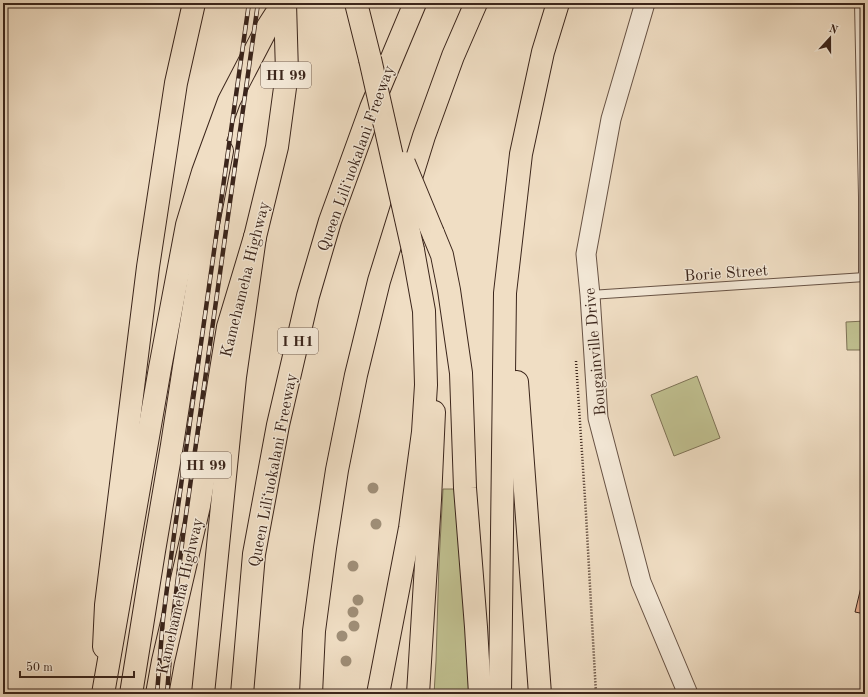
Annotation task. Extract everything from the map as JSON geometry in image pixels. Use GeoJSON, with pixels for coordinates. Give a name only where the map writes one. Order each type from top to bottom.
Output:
{"type":"FeatureCollection","features":[{"type":"Feature","properties":{"kind":"main road"},"geometry":{"type":"LineString","coordinates":[[102,694],[106,605],[148,267],[176,83],[194,3]]}},
{"type":"Feature","properties":{"kind":"main road"},"geometry":{"type":"LineString","coordinates":[[102,694],[158,376],[187,225],[203,172],[229,101],[267,28],[284,3]]}},
{"type":"Feature","properties":{"kind":"main road","name":"Kamehameha Highway"},"geometry":{"type":"LineString","coordinates":[[157,694],[199,506],[228,327],[255,237],[277,147],[287,73],[284,3]]}},
{"type":"Feature","properties":{"kind":"main road"},"geometry":{"type":"LineString","coordinates":[[356,3],[413,250],[433,321],[435,366],[431,492],[418,694]]}},
{"type":"Feature","properties":{"kind":"main road","name":"Queen Liliʻuokalani Freeway"},"geometry":{"type":"LineString","coordinates":[[242,694],[254,554],[278,425],[308,296],[330,221],[366,122],[415,3]]}},
{"type":"Feature","properties":{"kind":"main road"},"geometry":{"type":"LineString","coordinates":[[311,694],[314,631],[325,548],[337,470],[356,375],[379,281],[424,136],[453,56],[476,3]]}},
{"type":"Feature","properties":{"kind":"main road"},"geometry":{"type":"LineString","coordinates":[[500,694],[505,293],[521,154],[543,52],[558,3]]}},
{"type":"Feature","properties":{"kind":"main road"},"geometry":{"type":"LineString","coordinates":[[540,694],[517,388],[517,305],[521,226],[527,172],[536,117],[550,50],[562,3]]}},
{"type":"Feature","properties":{"kind":"main road"},"geometry":{"type":"LineString","coordinates":[[130,694],[204,248],[222,151],[248,89],[267,28]]}},
{"type":"Feature","properties":{"kind":"main road"},"geometry":{"type":"LineString","coordinates":[[382,112],[434,233],[442,255],[449,290],[461,374],[465,488],[480,694]]}},
{"type":"Feature","properties":{"kind":"main road"},"geometry":{"type":"LineString","coordinates":[[203,694],[235,377],[255,237]]}},
{"type":"Feature","properties":{"kind":"main road"},"geometry":{"type":"LineString","coordinates":[[378,694],[410,528],[423,432],[426,385],[422,284]]}},
{"type":"Feature","properties":{"kind":"street","name":"Bougainville Drive"},"geometry":{"type":"LineString","coordinates":[[645,3],[611,119],[586,254],[598,418],[641,582],[688,694]]}},
{"type":"Feature","properties":{"kind":"lane"},"geometry":{"type":"LineString","coordinates":[[859,3],[864,278]]}},
{"type":"Feature","properties":{"kind":"lane","name":"Borie Street"},"geometry":{"type":"LineString","coordinates":[[590,295],[864,278]]}},
{"type":"Feature","properties":{"kind":"green space"},"geometry":{"type":"Polygon","coordinates":[[[865,321],[865,350],[847,350],[846,322],[865,321]]]}},
{"type":"Feature","properties":{"kind":"green space"},"geometry":{"type":"Polygon","coordinates":[[[697,376],[720,438],[674,456],[651,395],[697,376]]]}},
{"type":"Feature","properties":{"kind":"green space"},"geometry":{"type":"Polygon","coordinates":[[[443,489],[457,489],[470,694],[434,694],[443,489]]]}},
{"type":"Feature","properties":{"kind":"building"},"geometry":{"type":"Polygon","coordinates":[[[862,583],[865,584],[865,614],[855,612],[862,583]]]}},
{"type":"Feature","properties":{"kind":"railway"},"geometry":{"type":"LineString","coordinates":[[157,694],[163,619],[174,535],[249,3]]}},
{"type":"Feature","properties":{"kind":"railway"},"geometry":{"type":"LineString","coordinates":[[167,694],[173,618],[183,536],[258,3]]}}]}
